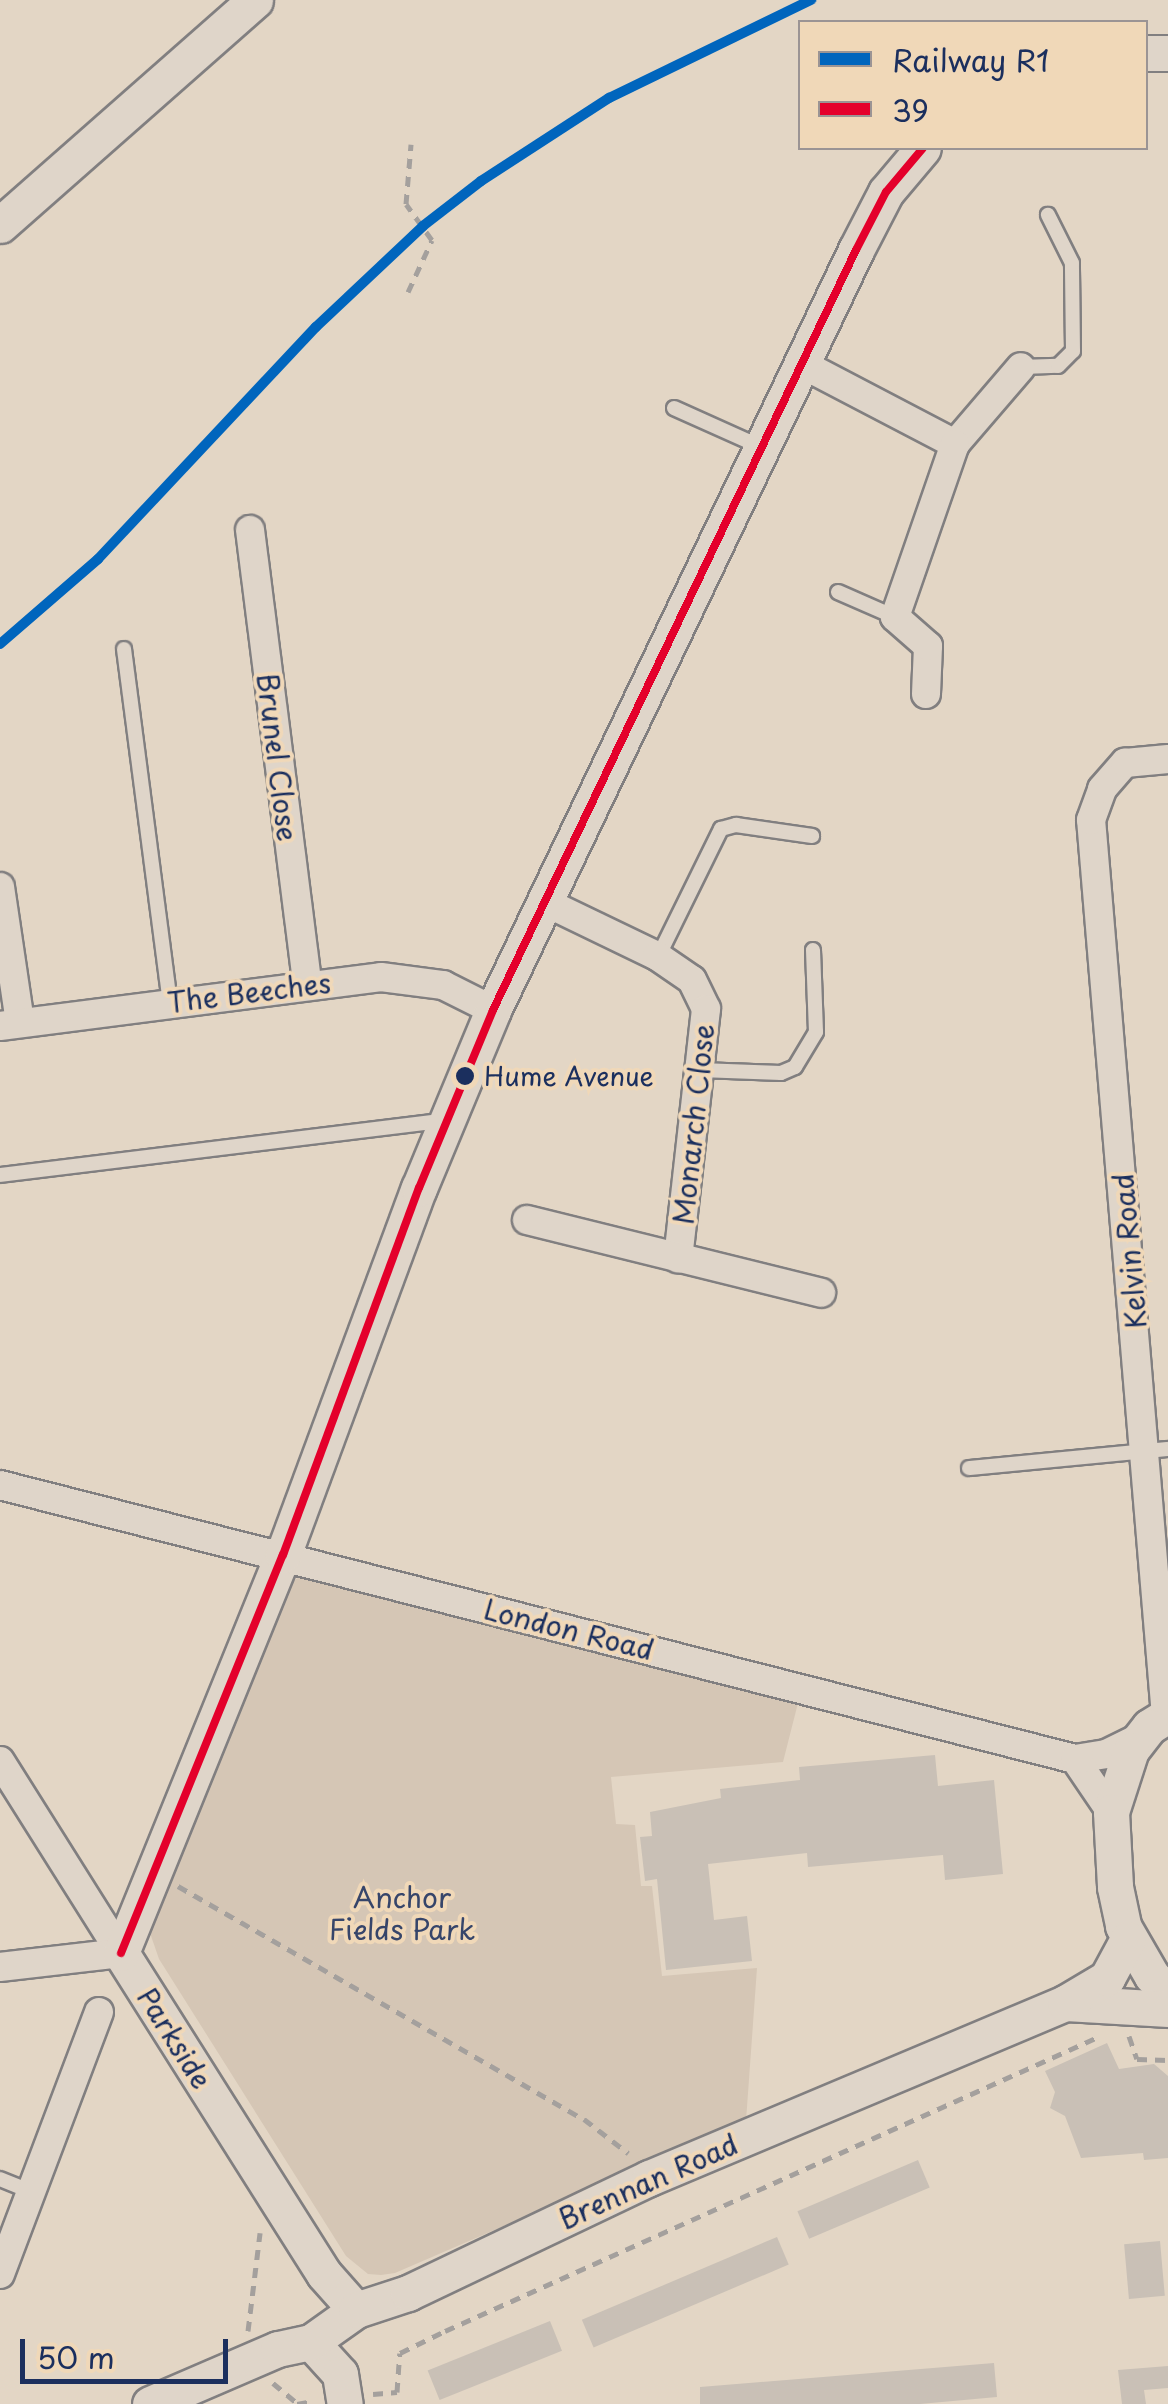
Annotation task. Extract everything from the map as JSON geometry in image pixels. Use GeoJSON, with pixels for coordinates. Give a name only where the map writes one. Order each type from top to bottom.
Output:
{"type":"FeatureCollection","features":[{"type":"Feature","properties":{"kind":"street"},"geometry":{"type":"LineString","coordinates":[[0,224],[255,0]]}},
{"type":"Feature","properties":{"kind":"street"},"geometry":{"type":"LineString","coordinates":[[0,1967],[122,1953],[283,1555],[446,1120],[493,1010],[886,192],[921,150]]}},
{"type":"Feature","properties":{"kind":"street"},"geometry":{"type":"LineString","coordinates":[[802,364],[955,444]]}},
{"type":"Feature","properties":{"kind":"street"},"geometry":{"type":"LineString","coordinates":[[926,694],[928,646],[895,617],[955,444],[1021,367]]}},
{"type":"Feature","properties":{"kind":"street","name":"Brunel Close"},"geometry":{"type":"LineString","coordinates":[[250,530],[307,984]]}},
{"type":"Feature","properties":{"kind":"street","name":"Kelvin Road"},"geometry":{"type":"LineString","coordinates":[[1158,1723],[1158,1450],[1091,820],[1102,789],[1126,763],[1168,758]]}},
{"type":"Feature","properties":{"kind":"street"},"geometry":{"type":"LineString","coordinates":[[0,887],[10,1024]]}},
{"type":"Feature","properties":{"kind":"street","name":"Monarch Close"},"geometry":{"type":"LineString","coordinates":[[545,902],[658,957],[692,980],[706,1009],[678,1258]]}},
{"type":"Feature","properties":{"kind":"street","name":"The Beeches"},"geometry":{"type":"LineString","coordinates":[[10,1024],[382,977],[444,986],[493,1010]]}},
{"type":"Feature","properties":{"kind":"street","name":"Monarch Close"},"geometry":{"type":"LineString","coordinates":[[528,1220],[821,1294]]}},
{"type":"Feature","properties":{"kind":"street","name":"London Road"},"geometry":{"type":"LineString","coordinates":[[0,1485],[1075,1759]]}},
{"type":"Feature","properties":{"kind":"street"},"geometry":{"type":"LineString","coordinates":[[1111,1812],[1075,1759],[1106,1754],[1158,1723]]}},
{"type":"Feature","properties":{"kind":"street"},"geometry":{"type":"LineString","coordinates":[[1158,1723],[1131,1750],[1111,1812],[1116,1888],[1128,1940],[1168,1992]]}},
{"type":"Feature","properties":{"kind":"street","name":"Parkside"},"geometry":{"type":"LineString","coordinates":[[0,1760],[324,2274],[356,2310]]}},
{"type":"Feature","properties":{"kind":"street","name":"Brennan Road"},"geometry":{"type":"LineString","coordinates":[[150,2404],[278,2349],[312,2342],[356,2310],[408,2293],[649,2178],[1065,2002],[1108,1978],[1128,1940]]}},
{"type":"Feature","properties":{"kind":"street"},"geometry":{"type":"LineString","coordinates":[[1065,2002],[1168,2008]]}},
{"type":"Feature","properties":{"kind":"street"},"geometry":{"type":"LineString","coordinates":[[0,2274],[99,2012]]}},
{"type":"Feature","properties":{"kind":"street"},"geometry":{"type":"LineString","coordinates":[[312,2342],[357,2399]]}},
{"type":"Feature","properties":{"kind":"lane"},"geometry":{"type":"LineString","coordinates":[[1021,367],[1058,366],[1073,350],[1072,263],[1048,215]]}},
{"type":"Feature","properties":{"kind":"lane"},"geometry":{"type":"LineString","coordinates":[[674,408],[762,448]]}},
{"type":"Feature","properties":{"kind":"lane"},"geometry":{"type":"LineString","coordinates":[[838,592],[895,617]]}},
{"type":"Feature","properties":{"kind":"lane"},"geometry":{"type":"LineString","coordinates":[[124,649],[170,1002]]}},
{"type":"Feature","properties":{"kind":"lane"},"geometry":{"type":"LineString","coordinates":[[658,957],[721,829],[736,824],[812,836]]}},
{"type":"Feature","properties":{"kind":"lane"},"geometry":{"type":"LineString","coordinates":[[700,1070],[781,1073],[795,1066],[816,1032],[813,950]]}},
{"type":"Feature","properties":{"kind":"lane"},"geometry":{"type":"LineString","coordinates":[[0,1176],[446,1120]]}},
{"type":"Feature","properties":{"kind":"lane"},"geometry":{"type":"LineString","coordinates":[[969,1468],[1158,1450]]}},
{"type":"Feature","properties":{"kind":"lane"},"geometry":{"type":"LineString","coordinates":[[0,2179],[33,2192]]}},
{"type":"Feature","properties":{"kind":"path"},"geometry":{"type":"LineString","coordinates":[[408,292],[432,240],[406,204],[411,144]]}},
{"type":"Feature","properties":{"kind":"path"},"geometry":{"type":"LineString","coordinates":[[154,1872],[584,2119],[640,2163],[649,2178]]}},
{"type":"Feature","properties":{"kind":"path"},"geometry":{"type":"LineString","coordinates":[[1123,2020],[1138,2059],[1168,2060]]}},
{"type":"Feature","properties":{"kind":"path"},"geometry":{"type":"LineString","coordinates":[[357,2399],[397,2392],[400,2353],[445,2330],[1110,2031]]}},
{"type":"Feature","properties":{"kind":"path"},"geometry":{"type":"LineString","coordinates":[[246,2342],[262,2218]]}},
{"type":"Feature","properties":{"kind":"path"},"geometry":{"type":"LineString","coordinates":[[264,2376],[297,2402],[290,2404]]}},
{"type":"Feature","properties":{"kind":"green space","name":"Anchor Fields Park"},"geometry":{"type":"Polygon","coordinates":[[[303,1575],[798,1703],[783,1762],[611,1777],[616,1824],[635,1825],[641,1886],[652,1886],[662,1976],[757,1968],[746,2121],[395,2273],[381,2275],[368,2274],[346,2256],[159,1959],[150,1933],[151,1915],[283,1587],[303,1575]]]}},
{"type":"Feature","properties":{"kind":"building"},"geometry":{"type":"Polygon","coordinates":[[[935,1755],[938,1786],[994,1780],[1003,1874],[945,1880],[943,1855],[808,1867],[807,1853],[708,1864],[714,1920],[747,1916],[752,1961],[666,1970],[657,1879],[645,1881],[640,1837],[652,1836],[650,1812],[721,1798],[720,1789],[800,1780],[799,1767],[935,1755]]]}},
{"type":"Feature","properties":{"kind":"building"},"geometry":{"type":"Polygon","coordinates":[[[1107,2043],[1119,2069],[1154,2064],[1168,2076],[1168,2158],[1144,2160],[1143,2153],[1081,2158],[1065,2116],[1050,2108],[1055,2092],[1045,2071],[1107,2043]]]}},
{"type":"Feature","properties":{"kind":"building"},"geometry":{"type":"Polygon","coordinates":[[[918,2160],[930,2188],[809,2239],[797,2211],[918,2160]]]}},
{"type":"Feature","properties":{"kind":"building"},"geometry":{"type":"Polygon","coordinates":[[[777,2237],[789,2265],[594,2347],[582,2320],[777,2237]]]}},
{"type":"Feature","properties":{"kind":"building"},"geometry":{"type":"Polygon","coordinates":[[[1160,2241],[1165,2296],[1129,2299],[1124,2244],[1160,2241]]]}},
{"type":"Feature","properties":{"kind":"building"},"geometry":{"type":"Polygon","coordinates":[[[550,2321],[562,2351],[440,2400],[428,2370],[550,2321]]]}},
{"type":"Feature","properties":{"kind":"building"},"geometry":{"type":"Polygon","coordinates":[[[994,2363],[997,2397],[920,2404],[700,2404],[700,2387],[994,2363]]]}},
{"type":"Feature","properties":{"kind":"building"},"geometry":{"type":"Polygon","coordinates":[[[1168,2366],[1168,2388],[1144,2390],[1146,2404],[1122,2404],[1118,2370],[1168,2366]]]}},
{"type":"Feature","properties":{"kind":"rail line","name":"R1"},"geometry":{"type":"LineString","coordinates":[[0,644],[98,559],[316,327],[423,226],[481,181],[609,98],[811,0]]}},
{"type":"Feature","properties":{"kind":"transit line","name":"39"},"geometry":{"type":"LineString","coordinates":[[121,1953],[283,1555],[419,1188],[493,1010],[856,250],[886,192],[921,150]]}},
{"type":"Feature","properties":{"kind":"place","name":"Hume Avenue"},"geometry":{"type":"Point","coordinates":[465,1076]}}]}
